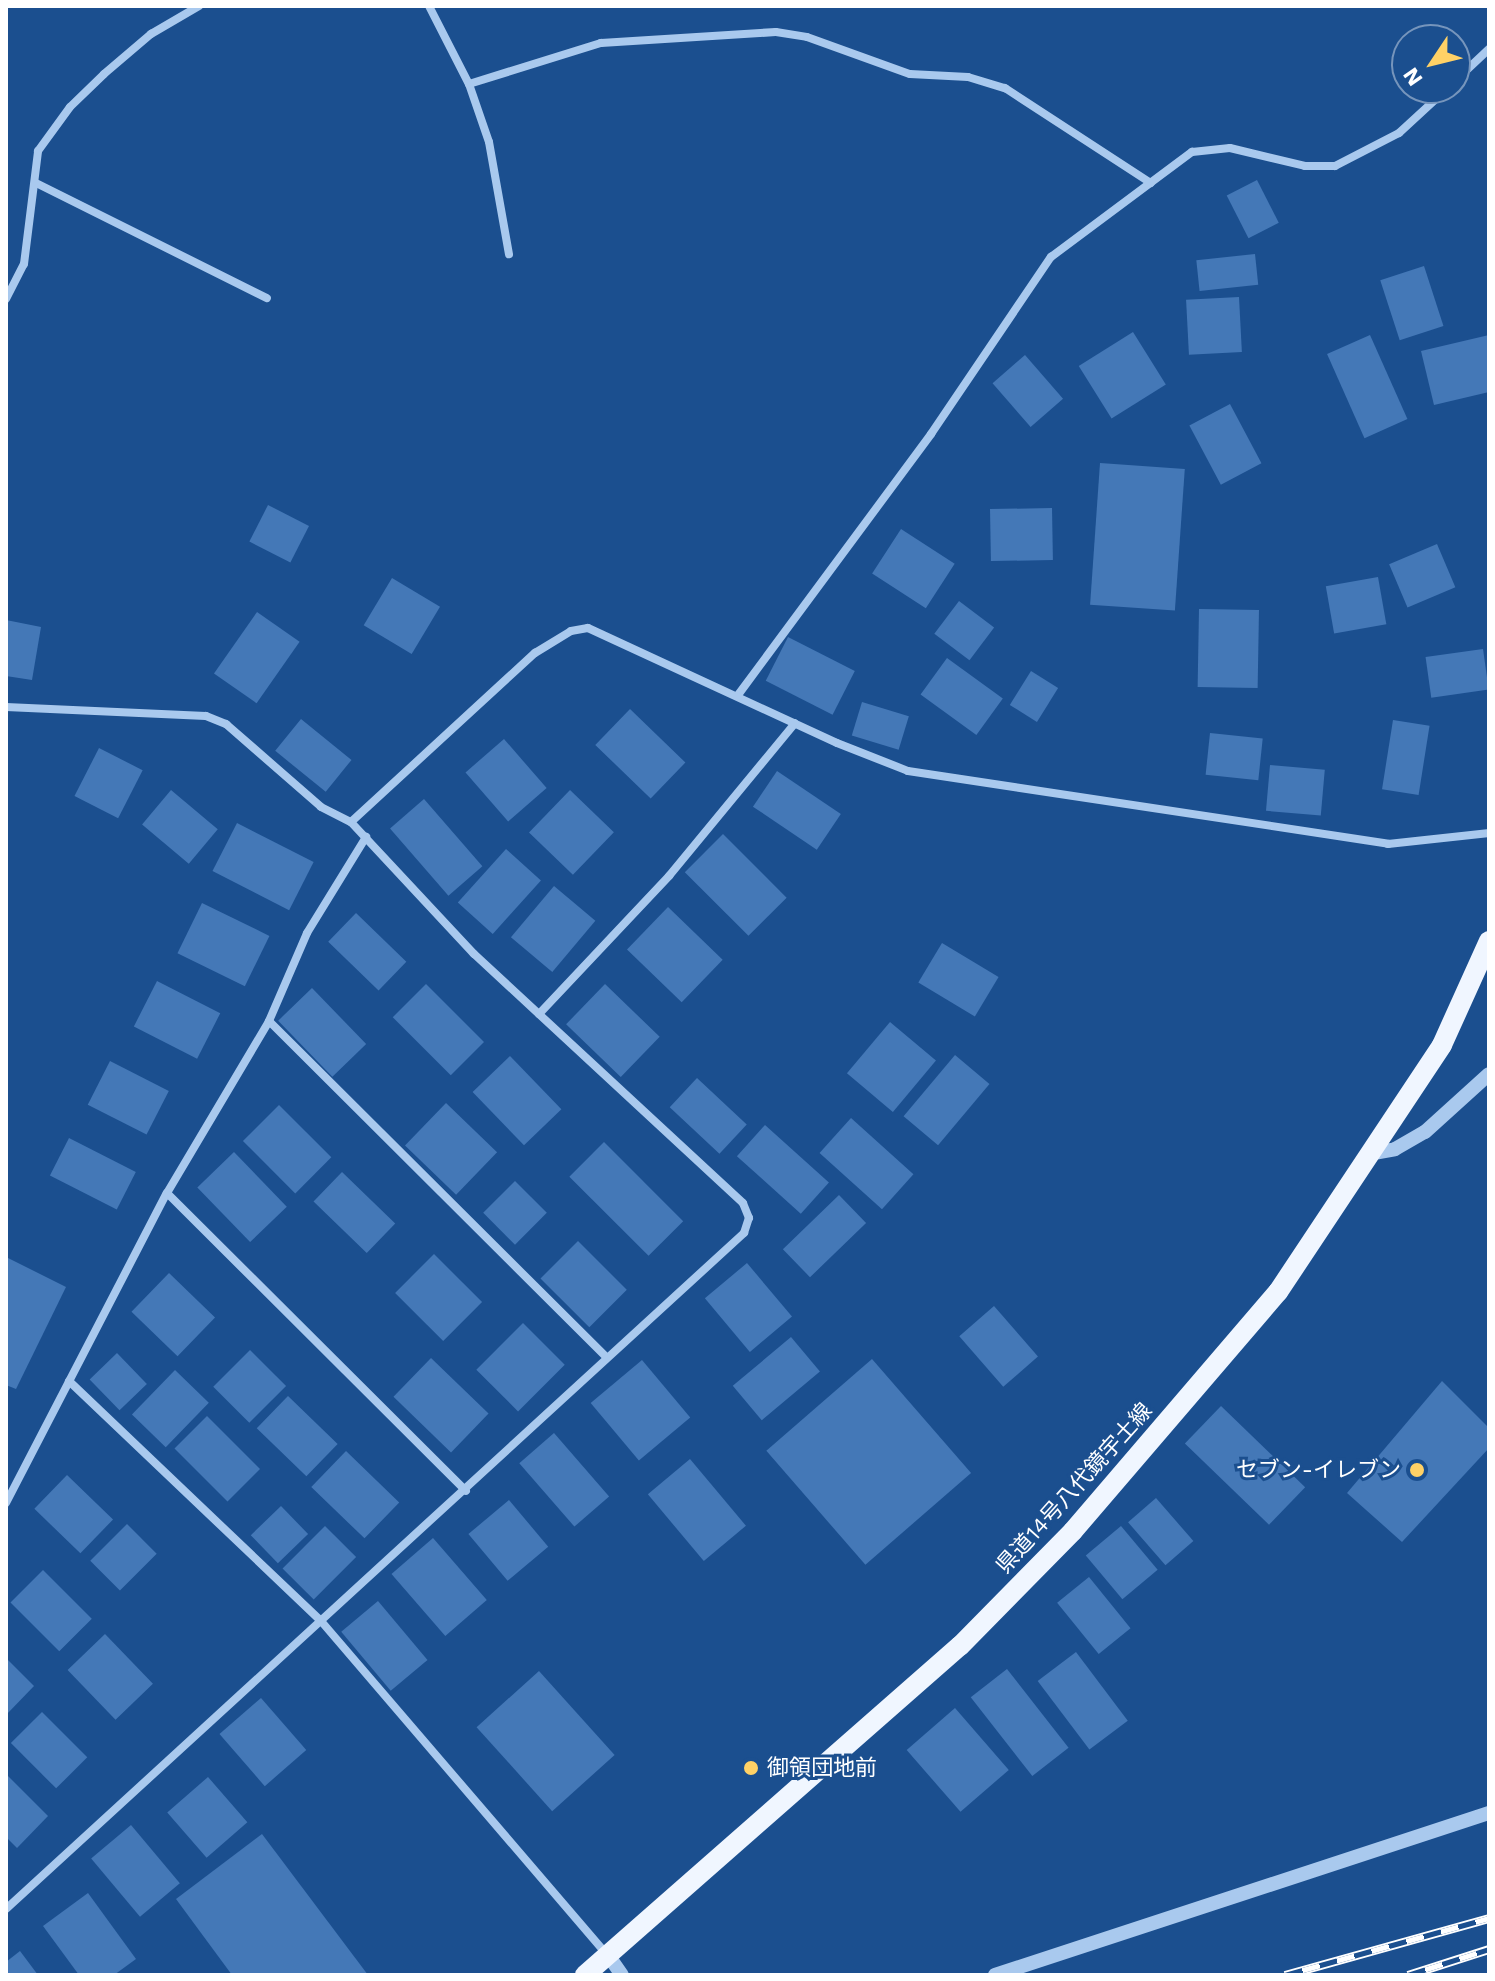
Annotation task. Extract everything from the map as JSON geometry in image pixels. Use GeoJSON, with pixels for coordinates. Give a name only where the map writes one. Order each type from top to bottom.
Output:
{"type":"FeatureCollection","features":[{"type":"Feature","properties":{"kind":"main road","name":"県道14号八代鏡宇土線"},"geometry":{"type":"LineString","coordinates":[[585,1975],[960,1646],[1073,1531],[1278,1292],[1442,1045],[1489,941]]}},
{"type":"Feature","properties":{"kind":"street"},"geometry":{"type":"LineString","coordinates":[[6,299],[24,264],[38,151],[70,107],[151,34],[199,6]]}},
{"type":"Feature","properties":{"kind":"street"},"geometry":{"type":"LineString","coordinates":[[429,6],[469,84],[489,142],[509,254]]}},
{"type":"Feature","properties":{"kind":"street"},"geometry":{"type":"LineString","coordinates":[[469,84],[601,43],[776,32],[807,37],[910,74],[968,77],[1005,88],[1151,183]]}},
{"type":"Feature","properties":{"kind":"street"},"geometry":{"type":"LineString","coordinates":[[1471,66],[1489,49]]}},
{"type":"Feature","properties":{"kind":"street"},"geometry":{"type":"LineString","coordinates":[[738,695],[931,434],[1038,272],[1192,152],[1212,148],[1269,154],[1305,166],[1335,166],[1399,133],[1431,104]]}},
{"type":"Feature","properties":{"kind":"street"},"geometry":{"type":"LineString","coordinates":[[36,183],[267,298]]}},
{"type":"Feature","properties":{"kind":"street"},"geometry":{"type":"LineString","coordinates":[[351,822],[535,653],[571,631],[596,631],[795,723],[908,771],[1388,844],[1489,833]]}},
{"type":"Feature","properties":{"kind":"street"},"geometry":{"type":"LineString","coordinates":[[6,707],[206,716],[238,733],[321,807],[351,822],[474,954],[743,1203],[749,1218],[744,1233],[466,1491],[6,1909]]}},
{"type":"Feature","properties":{"kind":"street"},"geometry":{"type":"LineString","coordinates":[[539,1014],[669,876],[795,723]]}},
{"type":"Feature","properties":{"kind":"street"},"geometry":{"type":"LineString","coordinates":[[6,1503],[167,1193],[269,1021],[307,933],[366,837]]}},
{"type":"Feature","properties":{"kind":"street"},"geometry":{"type":"LineString","coordinates":[[269,1021],[607,1358]]}},
{"type":"Feature","properties":{"kind":"street"},"geometry":{"type":"LineString","coordinates":[[1367,1154],[1395,1149],[1425,1132],[1489,1074]]}},
{"type":"Feature","properties":{"kind":"street"},"geometry":{"type":"LineString","coordinates":[[167,1193],[466,1491]]}},
{"type":"Feature","properties":{"kind":"street"},"geometry":{"type":"LineString","coordinates":[[69,1381],[321,1621],[622,1975]]}},
{"type":"Feature","properties":{"kind":"street"},"geometry":{"type":"LineString","coordinates":[[995,1975],[1489,1813]]}},
{"type":"Feature","properties":{"kind":"building"},"geometry":{"type":"Polygon","coordinates":[[[1257,180],[1279,223],[1248,238],[1227,195],[1257,180]]]}},
{"type":"Feature","properties":{"kind":"building"},"geometry":{"type":"Polygon","coordinates":[[[1255,254],[1258,285],[1200,291],[1196,260],[1255,254]]]}},
{"type":"Feature","properties":{"kind":"building"},"geometry":{"type":"Polygon","coordinates":[[[1424,266],[1443,326],[1400,340],[1380,280],[1424,266]]]}},
{"type":"Feature","properties":{"kind":"building"},"geometry":{"type":"Polygon","coordinates":[[[1239,297],[1242,352],[1189,355],[1186,300],[1239,297]]]}},
{"type":"Feature","properties":{"kind":"building"},"geometry":{"type":"Polygon","coordinates":[[[1133,332],[1166,385],[1112,418],[1079,366],[1133,332]]]}},
{"type":"Feature","properties":{"kind":"building"},"geometry":{"type":"Polygon","coordinates":[[[1370,335],[1407,419],[1364,438],[1327,354],[1370,335]]]}},
{"type":"Feature","properties":{"kind":"building"},"geometry":{"type":"Polygon","coordinates":[[[1489,335],[1489,392],[1434,405],[1421,351],[1489,335]]]}},
{"type":"Feature","properties":{"kind":"building"},"geometry":{"type":"Polygon","coordinates":[[[1025,355],[1063,399],[1031,427],[993,383],[1025,355]]]}},
{"type":"Feature","properties":{"kind":"building"},"geometry":{"type":"Polygon","coordinates":[[[1230,404],[1261,463],[1221,485],[1189,426],[1230,404]]]}},
{"type":"Feature","properties":{"kind":"building"},"geometry":{"type":"Polygon","coordinates":[[[1100,463],[1185,469],[1175,611],[1090,605],[1100,463]]]}},
{"type":"Feature","properties":{"kind":"building"},"geometry":{"type":"Polygon","coordinates":[[[268,505],[309,526],[290,562],[249,542],[268,505]]]}},
{"type":"Feature","properties":{"kind":"building"},"geometry":{"type":"Polygon","coordinates":[[[1052,508],[1053,560],[991,561],[990,509],[1052,508]]]}},
{"type":"Feature","properties":{"kind":"building"},"geometry":{"type":"Polygon","coordinates":[[[901,529],[955,564],[926,608],[872,573],[901,529]]]}},
{"type":"Feature","properties":{"kind":"building"},"geometry":{"type":"Polygon","coordinates":[[[1437,544],[1455,587],[1407,608],[1389,564],[1437,544]]]}},
{"type":"Feature","properties":{"kind":"building"},"geometry":{"type":"Polygon","coordinates":[[[1378,577],[1386,624],[1334,633],[1326,586],[1378,577]]]}},
{"type":"Feature","properties":{"kind":"building"},"geometry":{"type":"Polygon","coordinates":[[[392,578],[440,607],[412,654],[364,625],[392,578]]]}},
{"type":"Feature","properties":{"kind":"building"},"geometry":{"type":"Polygon","coordinates":[[[959,601],[994,627],[969,660],[934,634],[959,601]]]}},
{"type":"Feature","properties":{"kind":"building"},"geometry":{"type":"Polygon","coordinates":[[[1199,609],[1259,610],[1258,688],[1198,687],[1199,609]]]}},
{"type":"Feature","properties":{"kind":"building"},"geometry":{"type":"Polygon","coordinates":[[[257,612],[300,642],[257,703],[214,673],[257,612]]]}},
{"type":"Feature","properties":{"kind":"building"},"geometry":{"type":"Polygon","coordinates":[[[6,620],[41,627],[32,680],[6,676],[6,620]]]}},
{"type":"Feature","properties":{"kind":"building"},"geometry":{"type":"Polygon","coordinates":[[[788,637],[855,671],[833,715],[766,681],[788,637]]]}},
{"type":"Feature","properties":{"kind":"building"},"geometry":{"type":"Polygon","coordinates":[[[1483,649],[1489,690],[1431,698],[1426,657],[1483,649]]]}},
{"type":"Feature","properties":{"kind":"building"},"geometry":{"type":"Polygon","coordinates":[[[947,658],[1003,699],[976,735],[921,694],[947,658]]]}},
{"type":"Feature","properties":{"kind":"building"},"geometry":{"type":"Polygon","coordinates":[[[1031,671],[1058,688],[1037,722],[1010,705],[1031,671]]]}},
{"type":"Feature","properties":{"kind":"building"},"geometry":{"type":"Polygon","coordinates":[[[862,702],[909,716],[899,750],[852,735],[862,702]]]}},
{"type":"Feature","properties":{"kind":"building"},"geometry":{"type":"Polygon","coordinates":[[[630,709],[685,762],[651,798],[595,745],[630,709]]]}},
{"type":"Feature","properties":{"kind":"building"},"geometry":{"type":"Polygon","coordinates":[[[301,719],[352,760],[326,792],[275,751],[301,719]]]}},
{"type":"Feature","properties":{"kind":"building"},"geometry":{"type":"Polygon","coordinates":[[[1393,720],[1430,726],[1419,795],[1382,789],[1393,720]]]}},
{"type":"Feature","properties":{"kind":"building"},"geometry":{"type":"Polygon","coordinates":[[[1210,733],[1263,739],[1258,780],[1206,775],[1210,733]]]}},
{"type":"Feature","properties":{"kind":"building"},"geometry":{"type":"Polygon","coordinates":[[[504,739],[547,788],[508,822],[466,772],[504,739]]]}},
{"type":"Feature","properties":{"kind":"building"},"geometry":{"type":"Polygon","coordinates":[[[99,748],[143,770],[118,818],[74,796],[99,748]]]}},
{"type":"Feature","properties":{"kind":"building"},"geometry":{"type":"Polygon","coordinates":[[[1270,765],[1325,770],[1321,816],[1266,811],[1270,765]]]}},
{"type":"Feature","properties":{"kind":"building"},"geometry":{"type":"Polygon","coordinates":[[[777,771],[841,814],[817,850],[753,807],[777,771]]]}},
{"type":"Feature","properties":{"kind":"building"},"geometry":{"type":"Polygon","coordinates":[[[171,790],[218,829],[189,864],[142,824],[171,790]]]}},
{"type":"Feature","properties":{"kind":"building"},"geometry":{"type":"Polygon","coordinates":[[[570,790],[614,832],[573,875],[529,832],[570,790]]]}},
{"type":"Feature","properties":{"kind":"building"},"geometry":{"type":"Polygon","coordinates":[[[424,799],[482,866],[448,896],[390,829],[424,799]]]}},
{"type":"Feature","properties":{"kind":"building"},"geometry":{"type":"Polygon","coordinates":[[[237,823],[314,862],[289,910],[212,871],[237,823]]]}},
{"type":"Feature","properties":{"kind":"building"},"geometry":{"type":"Polygon","coordinates":[[[723,834],[787,898],[748,936],[685,872],[723,834]]]}},
{"type":"Feature","properties":{"kind":"building"},"geometry":{"type":"Polygon","coordinates":[[[506,849],[541,880],[493,934],[458,903],[506,849]]]}},
{"type":"Feature","properties":{"kind":"building"},"geometry":{"type":"Polygon","coordinates":[[[554,886],[595,921],[552,972],[511,937],[554,886]]]}},
{"type":"Feature","properties":{"kind":"building"},"geometry":{"type":"Polygon","coordinates":[[[202,903],[269,936],[245,986],[177,953],[202,903]]]}},
{"type":"Feature","properties":{"kind":"building"},"geometry":{"type":"Polygon","coordinates":[[[668,907],[723,960],[682,1002],[627,949],[668,907]]]}},
{"type":"Feature","properties":{"kind":"building"},"geometry":{"type":"Polygon","coordinates":[[[356,913],[406,962],[379,990],[328,942],[356,913]]]}},
{"type":"Feature","properties":{"kind":"building"},"geometry":{"type":"Polygon","coordinates":[[[942,943],[999,977],[975,1016],[918,982],[942,943]]]}},
{"type":"Feature","properties":{"kind":"building"},"geometry":{"type":"Polygon","coordinates":[[[157,981],[220,1013],[197,1059],[134,1026],[157,981]]]}},
{"type":"Feature","properties":{"kind":"building"},"geometry":{"type":"Polygon","coordinates":[[[426,984],[484,1042],[451,1075],[393,1017],[426,984]]]}},
{"type":"Feature","properties":{"kind":"building"},"geometry":{"type":"Polygon","coordinates":[[[605,984],[660,1037],[621,1077],[566,1024],[605,984]]]}},
{"type":"Feature","properties":{"kind":"building"},"geometry":{"type":"Polygon","coordinates":[[[312,988],[366,1044],[332,1077],[278,1021],[312,988]]]}},
{"type":"Feature","properties":{"kind":"building"},"geometry":{"type":"Polygon","coordinates":[[[890,1022],[936,1061],[893,1112],[847,1073],[890,1022]]]}},
{"type":"Feature","properties":{"kind":"building"},"geometry":{"type":"Polygon","coordinates":[[[955,1055],[989,1084],[938,1145],[904,1116],[955,1055]]]}},
{"type":"Feature","properties":{"kind":"building"},"geometry":{"type":"Polygon","coordinates":[[[510,1056],[561,1109],[524,1145],[473,1092],[510,1056]]]}},
{"type":"Feature","properties":{"kind":"building"},"geometry":{"type":"Polygon","coordinates":[[[110,1061],[169,1091],[147,1135],[88,1105],[110,1061]]]}},
{"type":"Feature","properties":{"kind":"building"},"geometry":{"type":"Polygon","coordinates":[[[697,1078],[747,1124],[719,1154],[670,1107],[697,1078]]]}},
{"type":"Feature","properties":{"kind":"building"},"geometry":{"type":"Polygon","coordinates":[[[446,1103],[497,1152],[456,1195],[405,1145],[446,1103]]]}},
{"type":"Feature","properties":{"kind":"building"},"geometry":{"type":"Polygon","coordinates":[[[279,1105],[331,1157],[295,1193],[243,1141],[279,1105]]]}},
{"type":"Feature","properties":{"kind":"building"},"geometry":{"type":"Polygon","coordinates":[[[851,1118],[913,1174],[882,1209],[820,1153],[851,1118]]]}},
{"type":"Feature","properties":{"kind":"building"},"geometry":{"type":"Polygon","coordinates":[[[765,1125],[829,1183],[801,1214],[737,1156],[765,1125]]]}},
{"type":"Feature","properties":{"kind":"building"},"geometry":{"type":"Polygon","coordinates":[[[69,1138],[136,1172],[117,1209],[50,1175],[69,1138]]]}},
{"type":"Feature","properties":{"kind":"building"},"geometry":{"type":"Polygon","coordinates":[[[604,1142],[683,1221],[649,1256],[569,1177],[604,1142]]]}},
{"type":"Feature","properties":{"kind":"building"},"geometry":{"type":"Polygon","coordinates":[[[234,1152],[287,1207],[250,1242],[197,1187],[234,1152]]]}},
{"type":"Feature","properties":{"kind":"building"},"geometry":{"type":"Polygon","coordinates":[[[342,1172],[395,1223],[367,1253],[314,1201],[342,1172]]]}},
{"type":"Feature","properties":{"kind":"building"},"geometry":{"type":"Polygon","coordinates":[[[515,1181],[547,1213],[515,1245],[483,1213],[515,1181]]]}},
{"type":"Feature","properties":{"kind":"building"},"geometry":{"type":"Polygon","coordinates":[[[839,1195],[866,1223],[810,1277],[783,1249],[839,1195]]]}},
{"type":"Feature","properties":{"kind":"building"},"geometry":{"type":"Polygon","coordinates":[[[578,1241],[627,1290],[589,1327],[541,1278],[578,1241]]]}},
{"type":"Feature","properties":{"kind":"building"},"geometry":{"type":"Polygon","coordinates":[[[434,1254],[482,1302],[443,1341],[395,1293],[434,1254]]]}},
{"type":"Feature","properties":{"kind":"building"},"geometry":{"type":"Polygon","coordinates":[[[8,1258],[66,1287],[16,1389],[6,1385],[8,1258]]]}},
{"type":"Feature","properties":{"kind":"building"},"geometry":{"type":"Polygon","coordinates":[[[747,1263],[792,1317],[750,1352],[705,1298],[747,1263]]]}},
{"type":"Feature","properties":{"kind":"building"},"geometry":{"type":"Polygon","coordinates":[[[169,1273],[215,1317],[178,1356],[131,1312],[169,1273]]]}},
{"type":"Feature","properties":{"kind":"building"},"geometry":{"type":"Polygon","coordinates":[[[994,1306],[1038,1357],[1003,1387],[959,1336],[994,1306]]]}},
{"type":"Feature","properties":{"kind":"building"},"geometry":{"type":"Polygon","coordinates":[[[523,1323],[565,1365],[518,1411],[476,1370],[523,1323]]]}},
{"type":"Feature","properties":{"kind":"building"},"geometry":{"type":"Polygon","coordinates":[[[791,1337],[820,1371],[762,1420],[733,1386],[791,1337]]]}},
{"type":"Feature","properties":{"kind":"building"},"geometry":{"type":"Polygon","coordinates":[[[250,1350],[286,1386],[249,1423],[213,1387],[250,1350]]]}},
{"type":"Feature","properties":{"kind":"building"},"geometry":{"type":"Polygon","coordinates":[[[117,1353],[147,1384],[120,1410],[90,1379],[117,1353]]]}},
{"type":"Feature","properties":{"kind":"building"},"geometry":{"type":"Polygon","coordinates":[[[431,1358],[489,1414],[451,1452],[393,1397],[431,1358]]]}},
{"type":"Feature","properties":{"kind":"building"},"geometry":{"type":"Polygon","coordinates":[[[872,1359],[971,1473],[865,1565],[766,1451],[872,1359]]]}},
{"type":"Feature","properties":{"kind":"building"},"geometry":{"type":"Polygon","coordinates":[[[642,1360],[690,1417],[639,1461],[591,1403],[642,1360]]]}},
{"type":"Feature","properties":{"kind":"building"},"geometry":{"type":"Polygon","coordinates":[[[175,1370],[209,1403],[166,1447],[132,1415],[175,1370]]]}},
{"type":"Feature","properties":{"kind":"building","name":"セブン-イレブン"},"geometry":{"type":"Polygon","coordinates":[[[1442,1381],[1489,1428],[1489,1448],[1402,1542],[1347,1493],[1442,1381]]]}},
{"type":"Feature","properties":{"kind":"building"},"geometry":{"type":"Polygon","coordinates":[[[288,1396],[338,1444],[306,1476],[257,1428],[288,1396]]]}},
{"type":"Feature","properties":{"kind":"building"},"geometry":{"type":"Polygon","coordinates":[[[1221,1406],[1305,1487],[1269,1525],[1185,1443],[1221,1406]]]}},
{"type":"Feature","properties":{"kind":"building"},"geometry":{"type":"Polygon","coordinates":[[[207,1416],[260,1469],[228,1502],[174,1449],[207,1416]]]}},
{"type":"Feature","properties":{"kind":"building"},"geometry":{"type":"Polygon","coordinates":[[[554,1433],[609,1496],[574,1527],[519,1463],[554,1433]]]}},
{"type":"Feature","properties":{"kind":"building"},"geometry":{"type":"Polygon","coordinates":[[[346,1451],[399,1502],[364,1538],[311,1487],[346,1451]]]}},
{"type":"Feature","properties":{"kind":"building"},"geometry":{"type":"Polygon","coordinates":[[[690,1459],[746,1526],[704,1561],[648,1494],[690,1459]]]}},
{"type":"Feature","properties":{"kind":"building"},"geometry":{"type":"Polygon","coordinates":[[[67,1475],[113,1519],[80,1553],[34,1509],[67,1475]]]}},
{"type":"Feature","properties":{"kind":"building"},"geometry":{"type":"Polygon","coordinates":[[[1156,1498],[1193,1541],[1165,1565],[1128,1522],[1156,1498]]]}},
{"type":"Feature","properties":{"kind":"building"},"geometry":{"type":"Polygon","coordinates":[[[509,1500],[548,1547],[508,1581],[468,1534],[509,1500]]]}},
{"type":"Feature","properties":{"kind":"building"},"geometry":{"type":"Polygon","coordinates":[[[281,1506],[308,1534],[278,1563],[251,1535],[281,1506]]]}},
{"type":"Feature","properties":{"kind":"building"},"geometry":{"type":"Polygon","coordinates":[[[127,1524],[157,1554],[120,1590],[90,1561],[127,1524]]]}},
{"type":"Feature","properties":{"kind":"building"},"geometry":{"type":"Polygon","coordinates":[[[325,1526],[356,1557],[314,1600],[283,1568],[325,1526]]]}},
{"type":"Feature","properties":{"kind":"building"},"geometry":{"type":"Polygon","coordinates":[[[1121,1526],[1158,1570],[1122,1599],[1086,1556],[1121,1526]]]}},
{"type":"Feature","properties":{"kind":"building"},"geometry":{"type":"Polygon","coordinates":[[[433,1538],[487,1600],[445,1636],[391,1574],[433,1538]]]}},
{"type":"Feature","properties":{"kind":"building"},"geometry":{"type":"Polygon","coordinates":[[[43,1570],[92,1619],[59,1651],[10,1603],[43,1570]]]}},
{"type":"Feature","properties":{"kind":"building"},"geometry":{"type":"Polygon","coordinates":[[[1089,1577],[1131,1628],[1099,1654],[1057,1603],[1089,1577]]]}},
{"type":"Feature","properties":{"kind":"building"},"geometry":{"type":"Polygon","coordinates":[[[378,1601],[427,1660],[391,1691],[341,1632],[378,1601]]]}},
{"type":"Feature","properties":{"kind":"building"},"geometry":{"type":"Polygon","coordinates":[[[105,1634],[153,1684],[116,1720],[68,1670],[105,1634]]]}},
{"type":"Feature","properties":{"kind":"building"},"geometry":{"type":"Polygon","coordinates":[[[1076,1652],[1128,1721],[1089,1750],[1038,1681],[1076,1652]]]}},
{"type":"Feature","properties":{"kind":"building"},"geometry":{"type":"Polygon","coordinates":[[[6,1658],[34,1686],[6,1715],[6,1658]]]}},
{"type":"Feature","properties":{"kind":"building"},"geometry":{"type":"Polygon","coordinates":[[[1007,1669],[1069,1748],[1032,1776],[971,1697],[1007,1669]]]}},
{"type":"Feature","properties":{"kind":"building"},"geometry":{"type":"Polygon","coordinates":[[[539,1671],[615,1755],[552,1811],[477,1727],[539,1671]]]}},
{"type":"Feature","properties":{"kind":"building"},"geometry":{"type":"Polygon","coordinates":[[[261,1698],[306,1750],[265,1786],[219,1734],[261,1698]]]}},
{"type":"Feature","properties":{"kind":"building"},"geometry":{"type":"Polygon","coordinates":[[[955,1708],[1009,1770],[960,1812],[907,1750],[955,1708]]]}},
{"type":"Feature","properties":{"kind":"building"},"geometry":{"type":"Polygon","coordinates":[[[42,1712],[87,1757],[56,1788],[11,1743],[42,1712]]]}},
{"type":"Feature","properties":{"kind":"building"},"geometry":{"type":"Polygon","coordinates":[[[6,1774],[48,1816],[17,1848],[6,1837],[6,1774]]]}},
{"type":"Feature","properties":{"kind":"building"},"geometry":{"type":"Polygon","coordinates":[[[208,1777],[247,1822],[207,1858],[167,1812],[208,1777]]]}},
{"type":"Feature","properties":{"kind":"building"},"geometry":{"type":"Polygon","coordinates":[[[131,1825],[180,1883],[140,1917],[91,1858],[131,1825]]]}},
{"type":"Feature","properties":{"kind":"building"},"geometry":{"type":"Polygon","coordinates":[[[262,1834],[368,1975],[232,1975],[176,1899],[262,1834]]]}},
{"type":"Feature","properties":{"kind":"building"},"geometry":{"type":"Polygon","coordinates":[[[88,1893],[136,1959],[114,1975],[79,1975],[43,1926],[88,1893]]]}},
{"type":"Feature","properties":{"kind":"building"},"geometry":{"type":"Polygon","coordinates":[[[20,1951],[38,1975],[6,1975],[6,1962],[20,1951]]]}},
{"type":"Feature","properties":{"kind":"railway"},"geometry":{"type":"LineString","coordinates":[[1285,1975],[1489,1918]]}},
{"type":"Feature","properties":{"kind":"railway"},"geometry":{"type":"LineString","coordinates":[[1408,1975],[1489,1949]]}},
{"type":"Feature","properties":{"kind":"place","name":"セブン-イレブン"},"geometry":{"type":"Point","coordinates":[1417,1470]}},
{"type":"Feature","properties":{"kind":"place","name":"御領団地前"},"geometry":{"type":"Point","coordinates":[751,1768]}}]}
